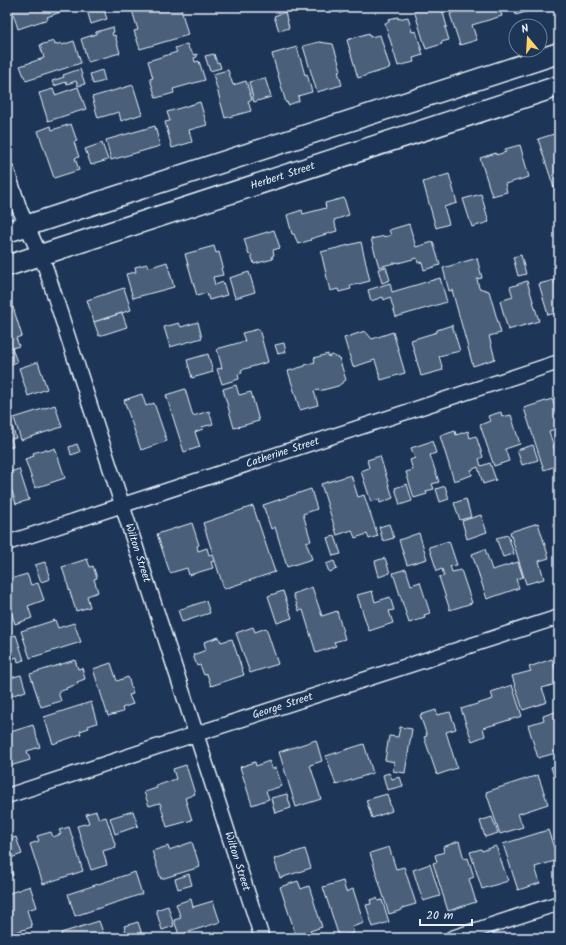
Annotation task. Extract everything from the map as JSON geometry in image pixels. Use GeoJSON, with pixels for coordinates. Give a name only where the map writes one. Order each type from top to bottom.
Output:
{"type":"FeatureCollection","features":[{"type":"Feature","properties":{"kind":"street"},"geometry":{"type":"LineString","coordinates":[[7,232],[559,53]]}},
{"type":"Feature","properties":{"kind":"street","name":"Herbert Street"},"geometry":{"type":"LineString","coordinates":[[7,266],[559,86]]}},
{"type":"Feature","properties":{"kind":"street"},"geometry":{"type":"LineString","coordinates":[[409,101],[419,131]]}},
{"type":"Feature","properties":{"kind":"street","name":"Wilton Street"},"geometry":{"type":"LineString","coordinates":[[7,171],[20,210],[46,269],[262,938]]}},
{"type":"Feature","properties":{"kind":"street","name":"Catherine Street"},"geometry":{"type":"LineString","coordinates":[[7,543],[559,362]]}},
{"type":"Feature","properties":{"kind":"street","name":"George Street"},"geometry":{"type":"LineString","coordinates":[[7,796],[559,617]]}},
{"type":"Feature","properties":{"kind":"street"},"geometry":{"type":"LineString","coordinates":[[452,938],[559,903]]}},
{"type":"Feature","properties":{"kind":"building"},"geometry":{"type":"Polygon","coordinates":[[[11,7],[61,7],[63,11],[47,17],[48,19],[18,29],[11,7]]]}},
{"type":"Feature","properties":{"kind":"building"},"geometry":{"type":"Polygon","coordinates":[[[103,7],[107,19],[91,24],[87,10],[103,7]]]}},
{"type":"Feature","properties":{"kind":"building"},"geometry":{"type":"Polygon","coordinates":[[[131,7],[187,7],[181,9],[188,35],[140,49],[134,31],[138,30],[131,7]]]}},
{"type":"Feature","properties":{"kind":"building"},"geometry":{"type":"Polygon","coordinates":[[[338,7],[360,7],[340,13],[338,7]]]}},
{"type":"Feature","properties":{"kind":"building"},"geometry":{"type":"Polygon","coordinates":[[[413,7],[437,7],[438,10],[442,9],[449,40],[426,49],[413,7]]]}},
{"type":"Feature","properties":{"kind":"building"},"geometry":{"type":"Polygon","coordinates":[[[451,7],[499,7],[502,16],[472,25],[477,40],[460,45],[450,14],[452,13],[451,7]]]}},
{"type":"Feature","properties":{"kind":"building"},"geometry":{"type":"Polygon","coordinates":[[[513,7],[541,7],[516,15],[513,7]]]}},
{"type":"Feature","properties":{"kind":"building"},"geometry":{"type":"Polygon","coordinates":[[[285,12],[289,28],[279,31],[274,16],[285,12]]]}},
{"type":"Feature","properties":{"kind":"building"},"geometry":{"type":"Polygon","coordinates":[[[398,17],[398,19],[408,17],[412,32],[416,31],[423,55],[413,58],[414,62],[398,66],[385,23],[389,22],[388,19],[398,17]]]}},
{"type":"Feature","properties":{"kind":"building"},"geometry":{"type":"Polygon","coordinates":[[[113,27],[114,32],[112,33],[113,36],[115,35],[120,53],[88,62],[81,39],[96,34],[96,32],[113,27]]]}},
{"type":"Feature","properties":{"kind":"building"},"geometry":{"type":"Polygon","coordinates":[[[369,33],[370,37],[380,35],[390,68],[358,78],[347,40],[369,33]]]}},
{"type":"Feature","properties":{"kind":"building"},"geometry":{"type":"Polygon","coordinates":[[[54,41],[55,45],[61,43],[62,45],[74,41],[81,63],[26,81],[20,66],[44,58],[40,45],[54,41]]]}},
{"type":"Feature","properties":{"kind":"building"},"geometry":{"type":"Polygon","coordinates":[[[319,42],[333,44],[341,70],[338,71],[342,85],[317,92],[303,46],[319,42]]]}},
{"type":"Feature","properties":{"kind":"building"},"geometry":{"type":"Polygon","coordinates":[[[187,44],[194,55],[197,54],[197,57],[194,58],[195,62],[199,61],[205,80],[173,89],[174,93],[156,98],[150,79],[153,78],[148,61],[177,52],[175,48],[187,44]]]}},
{"type":"Feature","properties":{"kind":"building"},"geometry":{"type":"Polygon","coordinates":[[[297,47],[305,75],[307,74],[312,92],[298,96],[299,101],[288,105],[287,102],[286,103],[272,54],[297,47]]]}},
{"type":"Feature","properties":{"kind":"building"},"geometry":{"type":"Polygon","coordinates":[[[214,54],[217,63],[219,62],[221,68],[210,71],[205,56],[214,54]]]}},
{"type":"Feature","properties":{"kind":"building"},"geometry":{"type":"Polygon","coordinates":[[[80,69],[85,84],[78,86],[76,81],[67,84],[66,82],[54,86],[52,81],[80,69]]]}},
{"type":"Feature","properties":{"kind":"building"},"geometry":{"type":"Polygon","coordinates":[[[102,70],[105,81],[93,84],[90,74],[102,70]]]}},
{"type":"Feature","properties":{"kind":"building"},"geometry":{"type":"Polygon","coordinates":[[[228,70],[233,85],[246,81],[252,100],[248,101],[251,111],[225,118],[213,74],[228,70]]]}},
{"type":"Feature","properties":{"kind":"building"},"geometry":{"type":"Polygon","coordinates":[[[265,78],[271,97],[254,102],[249,82],[265,78]]]}},
{"type":"Feature","properties":{"kind":"building"},"geometry":{"type":"Polygon","coordinates":[[[133,85],[142,114],[121,121],[119,112],[98,118],[92,97],[133,85]]]}},
{"type":"Feature","properties":{"kind":"building"},"geometry":{"type":"Polygon","coordinates":[[[78,87],[86,109],[48,121],[39,93],[53,89],[55,95],[78,87]]]}},
{"type":"Feature","properties":{"kind":"building"},"geometry":{"type":"Polygon","coordinates":[[[200,102],[207,125],[189,130],[192,142],[172,148],[165,122],[170,121],[167,112],[200,102]]]}},
{"type":"Feature","properties":{"kind":"building"},"geometry":{"type":"Polygon","coordinates":[[[71,124],[77,141],[74,142],[79,157],[75,158],[79,170],[54,178],[38,131],[51,126],[52,130],[71,124]]]}},
{"type":"Feature","properties":{"kind":"building"},"geometry":{"type":"Polygon","coordinates":[[[155,126],[160,146],[111,160],[106,140],[155,126]]]}},
{"type":"Feature","properties":{"kind":"building"},"geometry":{"type":"Polygon","coordinates":[[[554,134],[556,141],[559,140],[559,186],[554,188],[538,139],[554,134]]]}},
{"type":"Feature","properties":{"kind":"building"},"geometry":{"type":"Polygon","coordinates":[[[102,143],[108,160],[91,165],[85,149],[102,143]]]}},
{"type":"Feature","properties":{"kind":"building"},"geometry":{"type":"Polygon","coordinates":[[[520,145],[529,177],[505,184],[507,192],[492,196],[480,158],[496,153],[496,155],[506,152],[505,149],[520,145]]]}},
{"type":"Feature","properties":{"kind":"building"},"geometry":{"type":"Polygon","coordinates":[[[449,174],[457,203],[444,207],[449,224],[436,228],[423,182],[449,174]]]}},
{"type":"Feature","properties":{"kind":"building"},"geometry":{"type":"Polygon","coordinates":[[[481,194],[489,222],[472,227],[463,199],[481,194]]]}},
{"type":"Feature","properties":{"kind":"building"},"geometry":{"type":"Polygon","coordinates":[[[344,198],[349,215],[334,220],[337,231],[298,244],[294,234],[292,234],[287,215],[302,210],[303,214],[326,208],[325,203],[344,198]]]}},
{"type":"Feature","properties":{"kind":"building"},"geometry":{"type":"Polygon","coordinates":[[[409,224],[416,247],[433,242],[440,265],[424,270],[422,262],[418,263],[417,258],[379,267],[371,239],[391,235],[389,230],[409,224]]]}},
{"type":"Feature","properties":{"kind":"building"},"geometry":{"type":"Polygon","coordinates":[[[274,230],[280,248],[273,250],[273,259],[254,264],[251,254],[249,255],[244,239],[274,230]]]}},
{"type":"Feature","properties":{"kind":"building"},"geometry":{"type":"Polygon","coordinates":[[[361,242],[370,281],[350,286],[351,289],[339,292],[338,289],[330,291],[321,252],[361,242]]]}},
{"type":"Feature","properties":{"kind":"building"},"geometry":{"type":"Polygon","coordinates":[[[214,246],[216,253],[219,252],[223,267],[221,268],[223,275],[213,277],[215,285],[223,282],[227,295],[209,300],[207,293],[197,296],[185,254],[214,246]]]}},
{"type":"Feature","properties":{"kind":"building"},"geometry":{"type":"Polygon","coordinates":[[[521,255],[526,274],[518,276],[513,257],[521,255]]]}},
{"type":"Feature","properties":{"kind":"building"},"geometry":{"type":"Polygon","coordinates":[[[477,258],[482,278],[477,279],[479,288],[489,291],[501,333],[489,336],[495,359],[473,366],[452,290],[449,291],[443,268],[477,258]]]}},
{"type":"Feature","properties":{"kind":"building"},"geometry":{"type":"Polygon","coordinates":[[[167,262],[174,287],[133,298],[126,274],[136,272],[135,267],[147,264],[148,268],[167,262]]]}},
{"type":"Feature","properties":{"kind":"building"},"geometry":{"type":"Polygon","coordinates":[[[386,267],[390,280],[382,283],[378,269],[386,267]]]}},
{"type":"Feature","properties":{"kind":"building"},"geometry":{"type":"Polygon","coordinates":[[[249,272],[255,292],[235,298],[229,278],[249,272]]]}},
{"type":"Feature","properties":{"kind":"building"},"geometry":{"type":"Polygon","coordinates":[[[440,278],[447,302],[396,317],[390,297],[384,300],[383,297],[371,301],[368,290],[390,283],[392,292],[440,278]]]}},
{"type":"Feature","properties":{"kind":"building"},"geometry":{"type":"Polygon","coordinates":[[[554,280],[555,284],[559,283],[559,312],[548,315],[539,284],[554,280]]]}},
{"type":"Feature","properties":{"kind":"building"},"geometry":{"type":"Polygon","coordinates":[[[527,281],[539,321],[508,330],[500,301],[513,297],[510,287],[527,281]]]}},
{"type":"Feature","properties":{"kind":"building"},"geometry":{"type":"Polygon","coordinates":[[[124,288],[131,310],[94,322],[87,300],[124,288]]]}},
{"type":"Feature","properties":{"kind":"building"},"geometry":{"type":"Polygon","coordinates":[[[13,307],[22,336],[16,338],[19,346],[12,348],[17,362],[7,366],[7,309],[13,307]]]}},
{"type":"Feature","properties":{"kind":"building"},"geometry":{"type":"Polygon","coordinates":[[[122,313],[127,327],[99,336],[94,322],[122,313]]]}},
{"type":"Feature","properties":{"kind":"building"},"geometry":{"type":"Polygon","coordinates":[[[198,322],[202,338],[170,347],[164,327],[179,323],[181,327],[198,322]]]}},
{"type":"Feature","properties":{"kind":"building"},"geometry":{"type":"Polygon","coordinates":[[[452,325],[460,351],[439,356],[443,370],[421,376],[411,340],[437,332],[437,330],[452,325]]]}},
{"type":"Feature","properties":{"kind":"building"},"geometry":{"type":"Polygon","coordinates":[[[259,329],[268,362],[241,370],[242,373],[238,374],[239,379],[222,384],[217,369],[222,368],[217,349],[245,341],[242,333],[259,329]]]}},
{"type":"Feature","properties":{"kind":"building"},"geometry":{"type":"Polygon","coordinates":[[[365,331],[372,339],[393,332],[405,373],[381,380],[375,360],[353,367],[344,338],[365,331]]]}},
{"type":"Feature","properties":{"kind":"building"},"geometry":{"type":"Polygon","coordinates":[[[284,343],[286,352],[278,354],[275,345],[284,343]]]}},
{"type":"Feature","properties":{"kind":"building"},"geometry":{"type":"Polygon","coordinates":[[[208,354],[213,372],[192,378],[187,360],[208,354]]]}},
{"type":"Feature","properties":{"kind":"building"},"geometry":{"type":"Polygon","coordinates":[[[328,354],[328,357],[332,355],[339,358],[346,380],[338,386],[314,391],[318,405],[300,410],[288,371],[315,362],[314,358],[328,354]]]}},
{"type":"Feature","properties":{"kind":"building"},"geometry":{"type":"Polygon","coordinates":[[[38,362],[47,389],[28,396],[19,368],[38,362]]]}},
{"type":"Feature","properties":{"kind":"building"},"geometry":{"type":"Polygon","coordinates":[[[236,385],[239,395],[251,392],[259,421],[234,428],[223,389],[236,385]]]}},
{"type":"Feature","properties":{"kind":"building"},"geometry":{"type":"Polygon","coordinates":[[[185,389],[193,416],[209,411],[213,424],[202,427],[203,429],[195,432],[200,447],[184,452],[166,395],[185,389]]]}},
{"type":"Feature","properties":{"kind":"building"},"geometry":{"type":"Polygon","coordinates":[[[142,394],[146,406],[154,403],[167,441],[141,450],[124,400],[142,394]]]}},
{"type":"Feature","properties":{"kind":"building"},"geometry":{"type":"Polygon","coordinates":[[[552,399],[559,420],[559,428],[549,431],[559,465],[544,470],[524,408],[552,399]]]}},
{"type":"Feature","properties":{"kind":"building"},"geometry":{"type":"Polygon","coordinates":[[[55,405],[62,427],[21,440],[14,418],[55,405]]]}},
{"type":"Feature","properties":{"kind":"building"},"geometry":{"type":"Polygon","coordinates":[[[7,410],[16,438],[11,439],[13,446],[7,448],[7,410]]]}},
{"type":"Feature","properties":{"kind":"building"},"geometry":{"type":"Polygon","coordinates":[[[501,412],[502,417],[511,415],[520,444],[505,449],[509,461],[494,466],[480,425],[490,421],[488,416],[501,412]]]}},
{"type":"Feature","properties":{"kind":"building"},"geometry":{"type":"Polygon","coordinates":[[[455,431],[456,435],[468,431],[470,438],[476,436],[483,457],[479,459],[481,466],[490,463],[496,480],[483,484],[478,467],[471,470],[472,475],[454,481],[440,436],[455,431]]]}},
{"type":"Feature","properties":{"kind":"building"},"geometry":{"type":"Polygon","coordinates":[[[432,441],[436,453],[430,455],[439,482],[432,484],[434,489],[426,491],[427,494],[414,498],[406,472],[413,470],[410,460],[415,458],[411,448],[432,441]]]}},
{"type":"Feature","properties":{"kind":"building"},"geometry":{"type":"Polygon","coordinates":[[[77,444],[80,452],[71,455],[69,447],[77,444]]]}},
{"type":"Feature","properties":{"kind":"building"},"geometry":{"type":"Polygon","coordinates":[[[533,445],[538,460],[522,465],[517,450],[533,445]]]}},
{"type":"Feature","properties":{"kind":"building"},"geometry":{"type":"Polygon","coordinates":[[[55,448],[65,478],[35,488],[25,459],[34,456],[33,453],[55,448]]]}},
{"type":"Feature","properties":{"kind":"building"},"geometry":{"type":"Polygon","coordinates":[[[380,456],[393,498],[380,503],[379,499],[371,502],[361,471],[369,468],[367,460],[380,456]]]}},
{"type":"Feature","properties":{"kind":"building"},"geometry":{"type":"Polygon","coordinates":[[[19,469],[29,500],[16,504],[12,491],[7,492],[7,473],[19,469]]]}},
{"type":"Feature","properties":{"kind":"building"},"geometry":{"type":"Polygon","coordinates":[[[351,475],[358,497],[364,495],[378,536],[369,539],[367,534],[355,538],[352,530],[337,535],[321,484],[351,475]]]}},
{"type":"Feature","properties":{"kind":"building"},"geometry":{"type":"Polygon","coordinates":[[[407,484],[412,501],[400,505],[395,488],[407,484]]]}},
{"type":"Feature","properties":{"kind":"building"},"geometry":{"type":"Polygon","coordinates":[[[445,486],[449,499],[440,502],[436,489],[445,486]]]}},
{"type":"Feature","properties":{"kind":"building"},"geometry":{"type":"Polygon","coordinates":[[[311,489],[317,509],[303,514],[311,541],[306,542],[312,559],[287,567],[275,527],[271,529],[263,505],[311,489]]]}},
{"type":"Feature","properties":{"kind":"building"},"geometry":{"type":"Polygon","coordinates":[[[466,499],[471,517],[460,520],[454,503],[466,499]]]}},
{"type":"Feature","properties":{"kind":"building"},"geometry":{"type":"Polygon","coordinates":[[[253,506],[275,572],[224,589],[203,523],[253,506]]]}},
{"type":"Feature","properties":{"kind":"building"},"geometry":{"type":"Polygon","coordinates":[[[481,515],[487,532],[467,539],[462,521],[481,515]]]}},
{"type":"Feature","properties":{"kind":"building"},"geometry":{"type":"Polygon","coordinates":[[[192,523],[199,545],[197,546],[198,551],[207,548],[209,555],[212,554],[214,561],[211,562],[213,568],[189,575],[187,568],[170,573],[157,534],[192,523]]]}},
{"type":"Feature","properties":{"kind":"building"},"geometry":{"type":"Polygon","coordinates":[[[538,523],[549,558],[539,561],[544,579],[526,584],[510,532],[538,523]]]}},
{"type":"Feature","properties":{"kind":"building"},"geometry":{"type":"Polygon","coordinates":[[[389,524],[394,538],[383,541],[379,527],[389,524]]]}},
{"type":"Feature","properties":{"kind":"building"},"geometry":{"type":"Polygon","coordinates":[[[419,533],[427,559],[407,565],[399,540],[419,533]]]}},
{"type":"Feature","properties":{"kind":"building"},"geometry":{"type":"Polygon","coordinates":[[[508,535],[514,554],[503,557],[496,538],[508,535]]]}},
{"type":"Feature","properties":{"kind":"building"},"geometry":{"type":"Polygon","coordinates":[[[335,536],[341,554],[333,556],[327,538],[335,536]]]}},
{"type":"Feature","properties":{"kind":"building"},"geometry":{"type":"Polygon","coordinates":[[[449,541],[457,565],[450,566],[452,572],[461,570],[472,603],[450,610],[439,577],[444,576],[442,569],[437,571],[429,547],[449,541]]]}},
{"type":"Feature","properties":{"kind":"building"},"geometry":{"type":"Polygon","coordinates":[[[485,549],[492,570],[518,562],[523,577],[516,579],[519,588],[487,599],[472,554],[485,549]]]}},
{"type":"Feature","properties":{"kind":"building"},"geometry":{"type":"Polygon","coordinates":[[[385,558],[390,573],[379,577],[375,561],[385,558]]]}},
{"type":"Feature","properties":{"kind":"building"},"geometry":{"type":"Polygon","coordinates":[[[87,559],[90,567],[93,566],[97,578],[94,579],[98,592],[87,596],[90,607],[76,611],[62,567],[87,559]]]}},
{"type":"Feature","properties":{"kind":"building"},"geometry":{"type":"Polygon","coordinates":[[[334,561],[337,569],[329,572],[326,564],[334,561]]]}},
{"type":"Feature","properties":{"kind":"building"},"geometry":{"type":"Polygon","coordinates":[[[45,562],[50,579],[41,582],[35,565],[45,562]]]}},
{"type":"Feature","properties":{"kind":"building"},"geometry":{"type":"Polygon","coordinates":[[[406,569],[411,585],[420,582],[430,613],[424,615],[425,618],[409,623],[393,573],[406,569]]]}},
{"type":"Feature","properties":{"kind":"building"},"geometry":{"type":"Polygon","coordinates":[[[27,574],[31,585],[38,583],[44,600],[28,606],[32,618],[15,624],[7,599],[7,580],[27,574]]]}},
{"type":"Feature","properties":{"kind":"building"},"geometry":{"type":"Polygon","coordinates":[[[312,587],[322,616],[337,611],[345,639],[334,642],[336,646],[316,653],[303,610],[299,611],[293,594],[312,587]]]}},
{"type":"Feature","properties":{"kind":"building"},"geometry":{"type":"Polygon","coordinates":[[[283,591],[292,618],[277,623],[268,596],[283,591]]]}},
{"type":"Feature","properties":{"kind":"building"},"geometry":{"type":"Polygon","coordinates":[[[372,591],[375,602],[390,597],[394,610],[389,611],[393,623],[369,631],[357,595],[372,591]]]}},
{"type":"Feature","properties":{"kind":"building"},"geometry":{"type":"Polygon","coordinates":[[[206,601],[210,613],[182,622],[178,610],[206,601]]]}},
{"type":"Feature","properties":{"kind":"building"},"geometry":{"type":"Polygon","coordinates":[[[55,620],[58,628],[74,623],[81,642],[30,658],[21,631],[55,620]]]}},
{"type":"Feature","properties":{"kind":"building"},"geometry":{"type":"Polygon","coordinates":[[[253,627],[255,632],[266,628],[278,664],[250,673],[236,633],[253,627]]]}},
{"type":"Feature","properties":{"kind":"building"},"geometry":{"type":"Polygon","coordinates":[[[16,635],[24,660],[18,662],[17,657],[7,661],[7,638],[16,635]]]}},
{"type":"Feature","properties":{"kind":"building"},"geometry":{"type":"Polygon","coordinates":[[[219,637],[221,642],[232,639],[244,675],[211,686],[207,674],[204,675],[200,665],[197,666],[193,655],[206,650],[204,642],[219,637]]]}},
{"type":"Feature","properties":{"kind":"building"},"geometry":{"type":"Polygon","coordinates":[[[552,659],[559,683],[542,688],[547,702],[523,710],[512,676],[531,671],[529,667],[552,659]]]}},
{"type":"Feature","properties":{"kind":"building"},"geometry":{"type":"Polygon","coordinates":[[[75,660],[78,669],[82,668],[85,679],[77,682],[78,684],[58,692],[61,701],[41,707],[30,674],[75,660]]]}},
{"type":"Feature","properties":{"kind":"building"},"geometry":{"type":"Polygon","coordinates":[[[111,663],[117,681],[128,677],[133,694],[129,695],[133,704],[122,708],[123,712],[108,716],[93,669],[111,663]]]}},
{"type":"Feature","properties":{"kind":"building"},"geometry":{"type":"Polygon","coordinates":[[[9,675],[10,678],[21,675],[26,691],[7,697],[7,676],[9,675]]]}},
{"type":"Feature","properties":{"kind":"building"},"geometry":{"type":"Polygon","coordinates":[[[512,685],[522,716],[483,728],[485,736],[472,741],[461,709],[493,699],[491,692],[512,685]]]}},
{"type":"Feature","properties":{"kind":"building"},"geometry":{"type":"Polygon","coordinates":[[[91,702],[97,723],[80,731],[81,734],[53,744],[44,717],[91,702]]]}},
{"type":"Feature","properties":{"kind":"building"},"geometry":{"type":"Polygon","coordinates":[[[436,710],[437,715],[450,712],[456,729],[446,732],[457,768],[437,775],[424,737],[427,736],[420,715],[436,710]]]}},
{"type":"Feature","properties":{"kind":"building"},"geometry":{"type":"Polygon","coordinates":[[[558,711],[559,752],[538,758],[528,725],[544,720],[543,716],[558,711]]]}},
{"type":"Feature","properties":{"kind":"building"},"geometry":{"type":"Polygon","coordinates":[[[33,725],[40,747],[27,751],[30,760],[10,766],[9,762],[7,762],[7,733],[33,725]]]}},
{"type":"Feature","properties":{"kind":"building"},"geometry":{"type":"Polygon","coordinates":[[[400,727],[412,729],[405,773],[393,771],[394,762],[385,760],[389,736],[398,737],[400,727]]]}},
{"type":"Feature","properties":{"kind":"building"},"geometry":{"type":"Polygon","coordinates":[[[316,740],[322,761],[310,765],[321,799],[296,807],[279,752],[316,740]]]}},
{"type":"Feature","properties":{"kind":"building"},"geometry":{"type":"Polygon","coordinates":[[[364,744],[373,773],[336,785],[326,756],[364,744]]]}},
{"type":"Feature","properties":{"kind":"building"},"geometry":{"type":"Polygon","coordinates":[[[269,761],[272,769],[276,768],[282,786],[266,791],[269,799],[252,805],[240,767],[255,762],[256,766],[269,761]]]}},
{"type":"Feature","properties":{"kind":"building"},"geometry":{"type":"Polygon","coordinates":[[[186,765],[195,794],[185,798],[192,820],[167,827],[160,803],[149,806],[144,792],[176,779],[173,769],[186,765]]]}},
{"type":"Feature","properties":{"kind":"building"},"geometry":{"type":"Polygon","coordinates":[[[559,765],[559,786],[557,786],[551,767],[559,765]]]}},
{"type":"Feature","properties":{"kind":"building"},"geometry":{"type":"Polygon","coordinates":[[[389,773],[392,779],[400,777],[403,786],[387,790],[383,775],[389,773]]]}},
{"type":"Feature","properties":{"kind":"building"},"geometry":{"type":"Polygon","coordinates":[[[538,775],[548,804],[518,814],[523,827],[500,834],[486,792],[538,775]]]}},
{"type":"Feature","properties":{"kind":"building"},"geometry":{"type":"Polygon","coordinates":[[[287,794],[291,808],[275,813],[271,798],[287,794]]]}},
{"type":"Feature","properties":{"kind":"building"},"geometry":{"type":"Polygon","coordinates":[[[387,794],[392,811],[372,818],[366,800],[387,794]]]}},
{"type":"Feature","properties":{"kind":"building"},"geometry":{"type":"Polygon","coordinates":[[[96,811],[99,819],[106,817],[116,847],[103,851],[107,865],[91,870],[77,826],[89,823],[86,814],[96,811]]]}},
{"type":"Feature","properties":{"kind":"building"},"geometry":{"type":"Polygon","coordinates":[[[133,811],[138,826],[115,834],[110,818],[133,811]]]}},
{"type":"Feature","properties":{"kind":"building"},"geometry":{"type":"Polygon","coordinates":[[[492,817],[498,833],[485,837],[480,821],[492,817]]]}},
{"type":"Feature","properties":{"kind":"building"},"geometry":{"type":"Polygon","coordinates":[[[69,827],[83,871],[43,884],[30,844],[39,841],[37,836],[51,832],[53,837],[61,834],[59,830],[69,827]]]}},
{"type":"Feature","properties":{"kind":"building"},"geometry":{"type":"Polygon","coordinates":[[[548,830],[558,860],[535,867],[540,883],[518,890],[503,844],[548,830]]]}},
{"type":"Feature","properties":{"kind":"building"},"geometry":{"type":"Polygon","coordinates":[[[16,837],[22,854],[8,859],[13,875],[7,877],[7,840],[16,837]]]}},
{"type":"Feature","properties":{"kind":"building"},"geometry":{"type":"Polygon","coordinates":[[[459,841],[464,859],[468,858],[474,877],[469,879],[476,902],[448,911],[433,863],[437,862],[435,855],[444,852],[443,847],[459,841]]]}},
{"type":"Feature","properties":{"kind":"building"},"geometry":{"type":"Polygon","coordinates":[[[192,842],[200,867],[161,879],[152,851],[168,846],[169,850],[192,842]]]}},
{"type":"Feature","properties":{"kind":"building"},"geometry":{"type":"Polygon","coordinates":[[[496,846],[508,881],[482,889],[470,852],[481,849],[482,851],[496,846]]]}},
{"type":"Feature","properties":{"kind":"building"},"geometry":{"type":"Polygon","coordinates":[[[389,847],[396,869],[404,867],[416,904],[389,914],[370,853],[389,847]]]}},
{"type":"Feature","properties":{"kind":"building"},"geometry":{"type":"Polygon","coordinates":[[[305,849],[311,868],[280,878],[274,859],[305,849]]]}},
{"type":"Feature","properties":{"kind":"building"},"geometry":{"type":"Polygon","coordinates":[[[430,864],[440,896],[423,901],[413,870],[430,864]]]}},
{"type":"Feature","properties":{"kind":"building"},"geometry":{"type":"Polygon","coordinates":[[[135,872],[142,894],[75,916],[68,894],[135,872]]]}},
{"type":"Feature","properties":{"kind":"building"},"geometry":{"type":"Polygon","coordinates":[[[189,874],[192,885],[178,889],[175,879],[189,874]]]}},
{"type":"Feature","properties":{"kind":"building"},"geometry":{"type":"Polygon","coordinates":[[[298,881],[301,889],[309,886],[322,927],[310,931],[311,935],[303,938],[297,938],[280,887],[298,881]]]}},
{"type":"Feature","properties":{"kind":"building"},"geometry":{"type":"Polygon","coordinates":[[[343,881],[346,892],[353,889],[364,923],[352,927],[354,933],[339,937],[323,887],[343,881]]]}},
{"type":"Feature","properties":{"kind":"building"},"geometry":{"type":"Polygon","coordinates":[[[30,886],[37,907],[27,910],[32,927],[7,935],[7,894],[30,886]]]}},
{"type":"Feature","properties":{"kind":"building"},"geometry":{"type":"Polygon","coordinates":[[[377,898],[378,901],[382,900],[389,922],[373,927],[366,905],[371,904],[370,900],[377,898]]]}},
{"type":"Feature","properties":{"kind":"building"},"geometry":{"type":"Polygon","coordinates":[[[191,899],[193,907],[213,901],[220,922],[179,935],[174,920],[181,918],[176,904],[191,899]]]}},
{"type":"Feature","properties":{"kind":"building"},"geometry":{"type":"Polygon","coordinates":[[[168,906],[174,926],[162,930],[156,910],[168,906]]]}},
{"type":"Feature","properties":{"kind":"building"},"geometry":{"type":"Polygon","coordinates":[[[99,921],[105,938],[62,938],[61,933],[99,921]]]}},
{"type":"Feature","properties":{"kind":"building"},"geometry":{"type":"Polygon","coordinates":[[[138,922],[143,938],[128,938],[124,926],[138,922]]]}}]}
